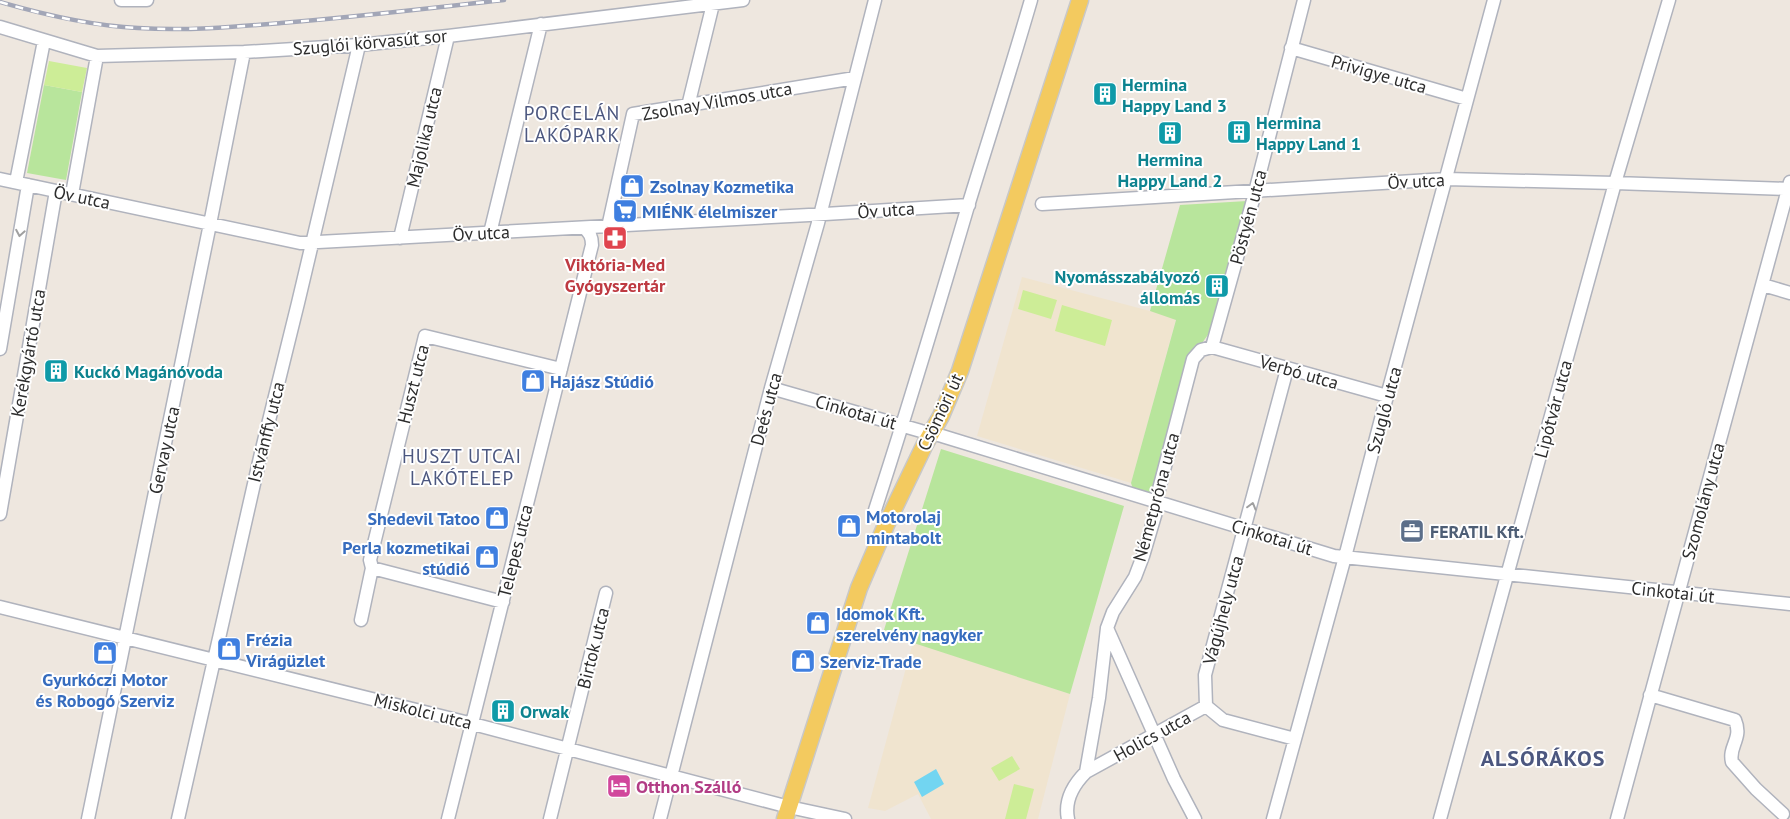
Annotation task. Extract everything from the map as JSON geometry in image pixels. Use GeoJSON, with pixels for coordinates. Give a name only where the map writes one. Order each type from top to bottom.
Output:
{"type":"FeatureCollection","features":[{"type":"Feature","properties":{"kind":"main road","name":"Csömöri út"},"geometry":{"type":"LineString","coordinates":[[787,813],[859,588],[886,525],[951,395],[960,371],[1080,0]]}},
{"type":"Feature","properties":{"kind":"street"},"geometry":{"type":"LineString","coordinates":[[121,0],[147,0]]}},
{"type":"Feature","properties":{"kind":"street","name":"Szuglói körvasút sor"},"geometry":{"type":"LineString","coordinates":[[0,27],[97,56],[244,52],[359,46],[743,0]]}},
{"type":"Feature","properties":{"kind":"street","name":"Deés utca"},"geometry":{"type":"LineString","coordinates":[[660,819],[771,388],[820,215],[875,0]]}},
{"type":"Feature","properties":{"kind":"street","name":"Csömöri út"},"geometry":{"type":"LineString","coordinates":[[875,510],[903,426],[1031,0]]}},
{"type":"Feature","properties":{"kind":"street","name":"Pöstyén utca"},"geometry":{"type":"LineString","coordinates":[[1212,347],[1255,191],[1304,0]]}},
{"type":"Feature","properties":{"kind":"street","name":"Szugló utca"},"geometry":{"type":"LineString","coordinates":[[1273,819],[1494,0]]}},
{"type":"Feature","properties":{"kind":"street","name":"Lipótvár utca"},"geometry":{"type":"LineString","coordinates":[[1440,819],[1509,574],[1615,183],[1669,0]]}},
{"type":"Feature","properties":{"kind":"street"},"geometry":{"type":"LineString","coordinates":[[688,106],[713,4]]}},
{"type":"Feature","properties":{"kind":"street"},"geometry":{"type":"LineString","coordinates":[[490,233],[541,24]]}},
{"type":"Feature","properties":{"kind":"street","name":"Majolika utca"},"geometry":{"type":"LineString","coordinates":[[400,238],[448,36]]}},
{"type":"Feature","properties":{"kind":"street","name":"Kerékgyártó utca"},"geometry":{"type":"LineString","coordinates":[[0,349],[22,184],[44,41]]}},
{"type":"Feature","properties":{"kind":"street","name":"Istvánffy utca"},"geometry":{"type":"LineString","coordinates":[[178,819],[261,453],[359,46]]}},
{"type":"Feature","properties":{"kind":"street","name":"Privigye utca"},"geometry":{"type":"LineString","coordinates":[[1291,48],[1467,99]]}},
{"type":"Feature","properties":{"kind":"street","name":"Gervay utca"},"geometry":{"type":"LineString","coordinates":[[88,819],[244,52]]}},
{"type":"Feature","properties":{"kind":"street"},"geometry":{"type":"LineString","coordinates":[[72,194],[97,56]]}},
{"type":"Feature","properties":{"kind":"street","name":"Zsolnay Vilmos utca"},"geometry":{"type":"LineString","coordinates":[[608,226],[633,114],[855,78]]}},
{"type":"Feature","properties":{"kind":"street","name":"Öv utca"},"geometry":{"type":"LineString","coordinates":[[0,179],[300,243],[820,215],[969,205]]}},
{"type":"Feature","properties":{"kind":"street","name":"Öv utca"},"geometry":{"type":"LineString","coordinates":[[1042,204],[1446,179],[1789,187]]}},
{"type":"Feature","properties":{"kind":"street","name":"Szomolány utca"},"geometry":{"type":"LineString","coordinates":[[1617,819],[1789,187]]}},
{"type":"Feature","properties":{"kind":"street","name":"Kerékgyártó utca"},"geometry":{"type":"LineString","coordinates":[[0,514],[56,192]]}},
{"type":"Feature","properties":{"kind":"street","name":"Telepes utca"},"geometry":{"type":"LineString","coordinates":[[448,819],[592,245],[590,233],[584,228]]}},
{"type":"Feature","properties":{"kind":"street"},"geometry":{"type":"LineString","coordinates":[[1762,285],[1790,293]]}},
{"type":"Feature","properties":{"kind":"street","name":"Huszt utca"},"geometry":{"type":"LineString","coordinates":[[361,620],[372,568],[370,560],[425,336],[561,369]]}},
{"type":"Feature","properties":{"kind":"street","name":"Verbó utca"},"geometry":{"type":"LineString","coordinates":[[1212,347],[1387,396]]}},
{"type":"Feature","properties":{"kind":"street","name":"Németpróna utca"},"geometry":{"type":"LineString","coordinates":[[1086,772],[1107,628],[1112,612],[1135,577],[1143,556],[1156,512],[1193,359],[1201,350],[1212,347]]}},
{"type":"Feature","properties":{"kind":"street","name":"Vágújhely utca"},"geometry":{"type":"LineString","coordinates":[[1206,706],[1205,675],[1246,529],[1287,369]]}},
{"type":"Feature","properties":{"kind":"street","name":"Cinkotai út"},"geometry":{"type":"LineString","coordinates":[[771,388],[1006,455],[1016,460],[1334,556],[1790,604]]}},
{"type":"Feature","properties":{"kind":"street"},"geometry":{"type":"LineString","coordinates":[[372,568],[503,602]]}},
{"type":"Feature","properties":{"kind":"street","name":"Birtok utca"},"geometry":{"type":"LineString","coordinates":[[550,819],[606,593]]}},
{"type":"Feature","properties":{"kind":"street","name":"Miskolci utca"},"geometry":{"type":"LineString","coordinates":[[0,607],[473,724],[671,776],[787,813],[846,819]]}},
{"type":"Feature","properties":{"kind":"street"},"geometry":{"type":"LineString","coordinates":[[1107,628],[1174,779],[1195,819]]}},
{"type":"Feature","properties":{"kind":"street"},"geometry":{"type":"LineString","coordinates":[[1650,695],[1735,720],[1739,729],[1730,757],[1732,762],[1756,789],[1784,814]]}},
{"type":"Feature","properties":{"kind":"street","name":"Holics utca"},"geometry":{"type":"LineString","coordinates":[[1068,819],[1070,794],[1076,782],[1086,772],[1206,706],[1223,720],[1294,739]]}},
{"type":"Feature","properties":{"kind":"shaded area"},"geometry":{"type":"Polygon","coordinates":[[[1022,277],[1176,319],[1131,483],[977,436],[1022,277]]]}},
{"type":"Feature","properties":{"kind":"shaded area"},"geometry":{"type":"Polygon","coordinates":[[[913,642],[1070,694],[1038,819],[931,819],[918,794],[885,811],[868,808],[913,642]]]}},
{"type":"Feature","properties":{"kind":"green space"},"geometry":{"type":"Polygon","coordinates":[[[49,61],[87,68],[82,92],[44,85],[49,61]]]}},
{"type":"Feature","properties":{"kind":"green space"},"geometry":{"type":"Polygon","coordinates":[[[44,85],[82,92],[66,180],[27,173],[44,85]]]}},
{"type":"Feature","properties":{"kind":"green space"},"geometry":{"type":"Polygon","coordinates":[[[1247,201],[1212,329],[1200,346],[1152,494],[1133,489],[1131,483],[1176,320],[1150,311],[1180,205],[1247,201]]]}},
{"type":"Feature","properties":{"kind":"green space"},"geometry":{"type":"Polygon","coordinates":[[[1023,290],[1057,300],[1051,319],[1018,309],[1023,290]]]}},
{"type":"Feature","properties":{"kind":"green space"},"geometry":{"type":"Polygon","coordinates":[[[1062,305],[1112,320],[1105,346],[1055,331],[1062,305]]]}},
{"type":"Feature","properties":{"kind":"green space"},"geometry":{"type":"Polygon","coordinates":[[[941,449],[1124,506],[1070,694],[883,633],[941,449]]]}},
{"type":"Feature","properties":{"kind":"green space"},"geometry":{"type":"Polygon","coordinates":[[[1012,756],[1020,769],[999,781],[991,768],[1012,756]]]}},
{"type":"Feature","properties":{"kind":"green space"},"geometry":{"type":"Polygon","coordinates":[[[1014,784],[1034,789],[1026,819],[1005,819],[1014,784]]]}},
{"type":"Feature","properties":{"kind":"water"},"geometry":{"type":"Polygon","coordinates":[[[936,769],[944,784],[922,797],[914,782],[936,769]]]}},
{"type":"Feature","properties":{"kind":"railway"},"geometry":{"type":"LineString","coordinates":[[0,2],[51,15],[120,27],[192,29],[309,21],[504,0]]}},
{"type":"Feature","properties":{"kind":"place","name":"Hermina Happy Land 3"},"geometry":{"type":"Point","coordinates":[1105,94]}},
{"type":"Feature","properties":{"kind":"place","name":"Hermina Happy Land 1"},"geometry":{"type":"Point","coordinates":[1239,132]}},
{"type":"Feature","properties":{"kind":"place","name":"Hermina Happy Land 2"},"geometry":{"type":"Point","coordinates":[1170,133]}},
{"type":"Feature","properties":{"kind":"place","name":"Zsolnay Kozmetika"},"geometry":{"type":"Point","coordinates":[632,186]}},
{"type":"Feature","properties":{"kind":"place","name":"MIÉNK élelmiszer"},"geometry":{"type":"Point","coordinates":[625,211]}},
{"type":"Feature","properties":{"kind":"place","name":"Viktória-Med Gyógyszertár"},"geometry":{"type":"Point","coordinates":[615,238]}},
{"type":"Feature","properties":{"kind":"place","name":"Nyomásszabályozó állomás"},"geometry":{"type":"Point","coordinates":[1217,286]}},
{"type":"Feature","properties":{"kind":"place","name":"Kuckó Magánóvoda"},"geometry":{"type":"Point","coordinates":[56,371]}},
{"type":"Feature","properties":{"kind":"place","name":"Hajász Stúdió"},"geometry":{"type":"Point","coordinates":[533,381]}},
{"type":"Feature","properties":{"kind":"place","name":"Shedevil Tatoo"},"geometry":{"type":"Point","coordinates":[497,518]}},
{"type":"Feature","properties":{"kind":"place","name":"Motorolaj mintabolt"},"geometry":{"type":"Point","coordinates":[849,526]}},
{"type":"Feature","properties":{"kind":"place","name":"FERATIL Kft."},"geometry":{"type":"Point","coordinates":[1412,531]}},
{"type":"Feature","properties":{"kind":"place","name":"Perla kozmetikai stúdió"},"geometry":{"type":"Point","coordinates":[487,557]}},
{"type":"Feature","properties":{"kind":"place","name":"Idomok Kft. szerelvény nagyker"},"geometry":{"type":"Point","coordinates":[818,623]}},
{"type":"Feature","properties":{"kind":"place","name":"Frézia Virágüzlet"},"geometry":{"type":"Point","coordinates":[229,649]}},
{"type":"Feature","properties":{"kind":"place","name":"Gyurkóczi Motor és Robogó Szerviz"},"geometry":{"type":"Point","coordinates":[105,653]}},
{"type":"Feature","properties":{"kind":"place","name":"Szerviz-Trade"},"geometry":{"type":"Point","coordinates":[803,661]}},
{"type":"Feature","properties":{"kind":"place","name":"Orwak"},"geometry":{"type":"Point","coordinates":[503,711]}},
{"type":"Feature","properties":{"kind":"place","name":"Otthon Szálló"},"geometry":{"type":"Point","coordinates":[619,786]}},
{"type":"Feature","properties":{"kind":"district","name":"PORCELÁN LAKÓPARK"},"geometry":{"type":"Point","coordinates":[572,124]}},
{"type":"Feature","properties":{"kind":"district","name":"HUSZT UTCAI LAKÓTELEP"},"geometry":{"type":"Point","coordinates":[462,467]}},
{"type":"Feature","properties":{"kind":"district","name":"ALSÓRÁKOS"},"geometry":{"type":"Point","coordinates":[1543,758]}}]}
